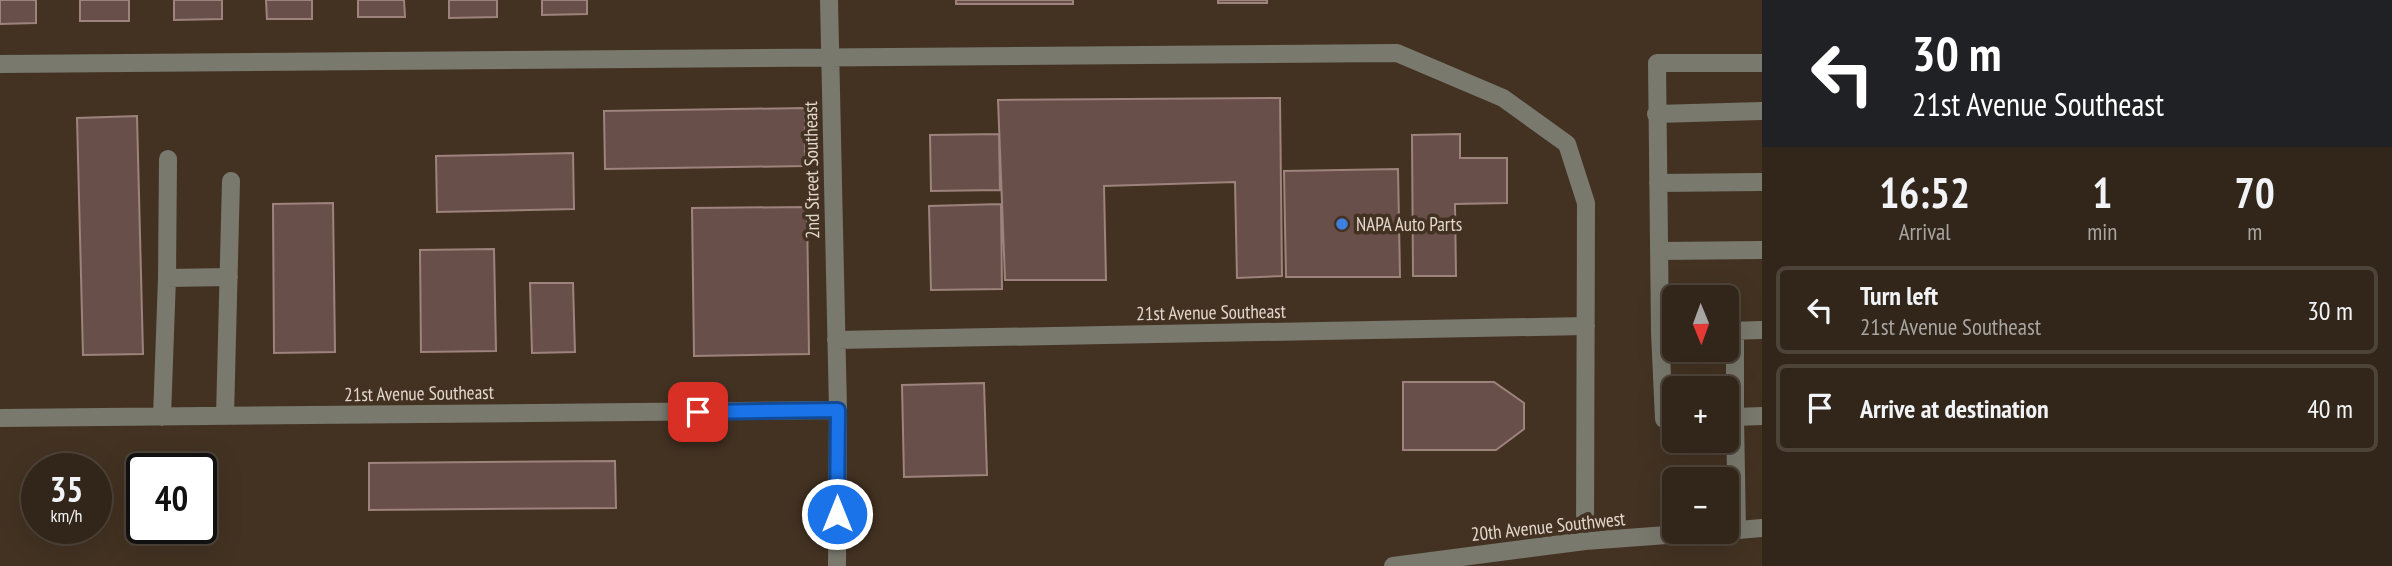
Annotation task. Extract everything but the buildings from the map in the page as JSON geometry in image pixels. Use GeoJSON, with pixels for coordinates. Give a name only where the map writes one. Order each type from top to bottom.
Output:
{"type":"FeatureCollection","features":[{"type":"Feature","properties":{"kind":"street","name":"2nd Street Southeast"},"geometry":{"type":"LineString","coordinates":[[829,0],[838,410]]}},
{"type":"Feature","properties":{"kind":"street"},"geometry":{"type":"LineString","coordinates":[[0,64],[1396,53],[1503,98],[1567,144],[1586,203],[1586,541]]}},
{"type":"Feature","properties":{"kind":"street"},"geometry":{"type":"LineString","coordinates":[[1663,285],[1657,183],[1657,63],[1762,63]]}},
{"type":"Feature","properties":{"kind":"street"},"geometry":{"type":"LineString","coordinates":[[1656,114],[1762,111]]}},
{"type":"Feature","properties":{"kind":"street"},"geometry":{"type":"LineString","coordinates":[[162,417],[168,159]]}},
{"type":"Feature","properties":{"kind":"street"},"geometry":{"type":"LineString","coordinates":[[225,416],[231,181]]}},
{"type":"Feature","properties":{"kind":"street"},"geometry":{"type":"LineString","coordinates":[[1657,183],[1762,182]]}},
{"type":"Feature","properties":{"kind":"street"},"geometry":{"type":"LineString","coordinates":[[1659,251],[1762,250]]}},
{"type":"Feature","properties":{"kind":"street"},"geometry":{"type":"LineString","coordinates":[[167,278],[229,277]]}},
{"type":"Feature","properties":{"kind":"street","name":"21st Avenue Southeast"},"geometry":{"type":"LineString","coordinates":[[836,340],[1586,326]]}},
{"type":"Feature","properties":{"kind":"street"},"geometry":{"type":"LineString","coordinates":[[1740,331],[1762,330]]}},
{"type":"Feature","properties":{"kind":"street"},"geometry":{"type":"LineString","coordinates":[[837,566],[838,410]]}},
{"type":"Feature","properties":{"kind":"street","name":"21st Avenue Southeast"},"geometry":{"type":"LineString","coordinates":[[0,418],[838,410]]}},
{"type":"Feature","properties":{"kind":"street"},"geometry":{"type":"LineString","coordinates":[[1739,417],[1762,416]]}},
{"type":"Feature","properties":{"kind":"street"},"geometry":{"type":"LineString","coordinates":[[1739,530],[1762,528]]}},
{"type":"Feature","properties":{"kind":"street","name":"20th Avenue Southwest"},"geometry":{"type":"LineString","coordinates":[[1393,566],[1586,541],[1662,535]]}},
{"type":"Feature","properties":{"kind":"place","name":"NAPA Auto Parts"},"geometry":{"type":"Point","coordinates":[1342,224]}},
{"type":"Feature","properties":{"kind":"route"},"geometry":{"type":"LineString","coordinates":[[698,412],[838,410],[837,514]]}}]}
